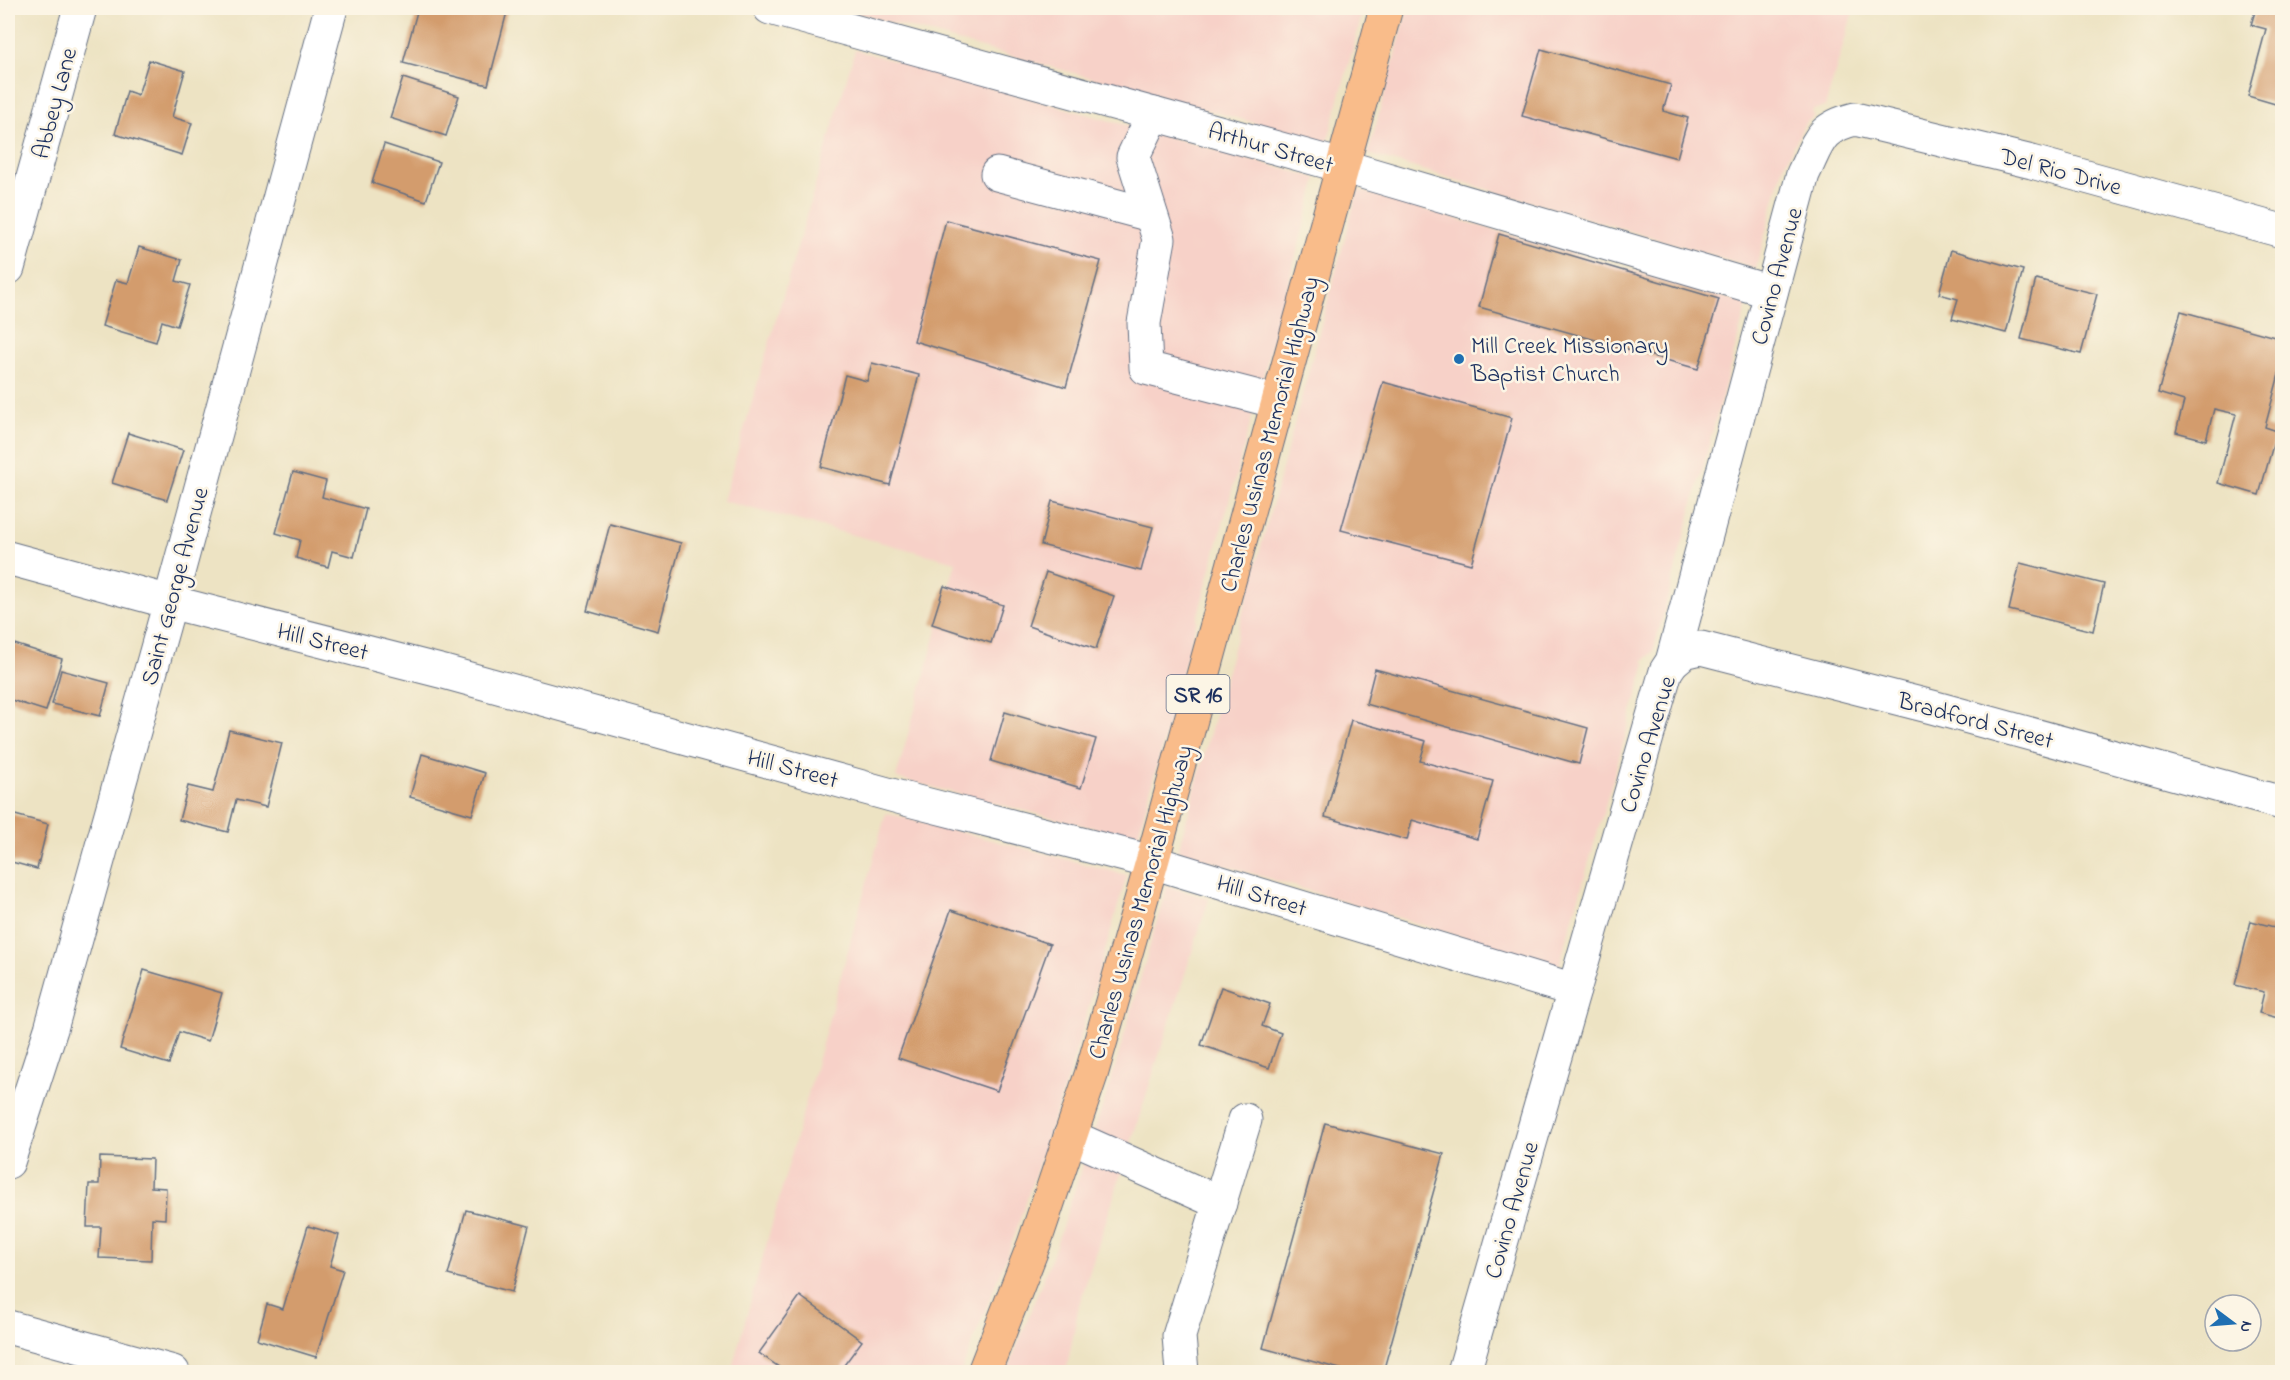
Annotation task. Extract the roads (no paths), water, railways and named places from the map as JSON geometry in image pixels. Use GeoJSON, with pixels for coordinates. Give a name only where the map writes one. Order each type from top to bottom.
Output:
{"type":"FeatureCollection","features":[{"type":"Feature","properties":{"kind":"highway","name":"Charles Usinas Memorial Highway"},"geometry":{"type":"LineString","coordinates":[[984,1372],[1034,1244],[1091,1075],[1152,862],[1386,8]]}},
{"type":"Feature","properties":{"kind":"street","name":"Abbey Lane"},"geometry":{"type":"LineString","coordinates":[[8,268],[80,8]]}},
{"type":"Feature","properties":{"kind":"street","name":"Saint George Avenue"},"geometry":{"type":"LineString","coordinates":[[8,1162],[51,1029],[170,602],[331,8]]}},
{"type":"Feature","properties":{"kind":"street","name":"Arthur Street"},"geometry":{"type":"LineString","coordinates":[[770,8],[1342,166],[1772,292]]}},
{"type":"Feature","properties":{"kind":"street"},"geometry":{"type":"LineString","coordinates":[[1154,114],[1133,157],[1159,239],[1144,323],[1146,368],[1278,402]]}},
{"type":"Feature","properties":{"kind":"street","name":"Del Rio Drive"},"geometry":{"type":"LineString","coordinates":[[1838,123],[1855,119],[2010,157],[2283,231]]}},
{"type":"Feature","properties":{"kind":"street","name":"Covino Avenue"},"geometry":{"type":"LineString","coordinates":[[1464,1372],[1666,671],[1672,662],[1803,174],[1823,133],[1838,123]]}},
{"type":"Feature","properties":{"kind":"street"},"geometry":{"type":"LineString","coordinates":[[997,174],[1151,215]]}},
{"type":"Feature","properties":{"kind":"street","name":"Hill Street"},"geometry":{"type":"LineString","coordinates":[[8,558],[444,672],[913,801],[1152,862],[1574,990]]}},
{"type":"Feature","properties":{"kind":"street","name":"Bradford Street"},"geometry":{"type":"LineString","coordinates":[[1672,662],[1684,652],[1701,648],[2283,803]]}},
{"type":"Feature","properties":{"kind":"street"},"geometry":{"type":"LineString","coordinates":[[1182,1372],[1179,1336],[1245,1120]]}},
{"type":"Feature","properties":{"kind":"street"},"geometry":{"type":"LineString","coordinates":[[1070,1136],[1220,1203]]}},
{"type":"Feature","properties":{"kind":"street"},"geometry":{"type":"LineString","coordinates":[[8,1327],[173,1372]]}},
{"type":"Feature","properties":{"kind":"place","name":"Mill Creek Missionary Baptist Church"},"geometry":{"type":"Point","coordinates":[1459,359]}}]}
